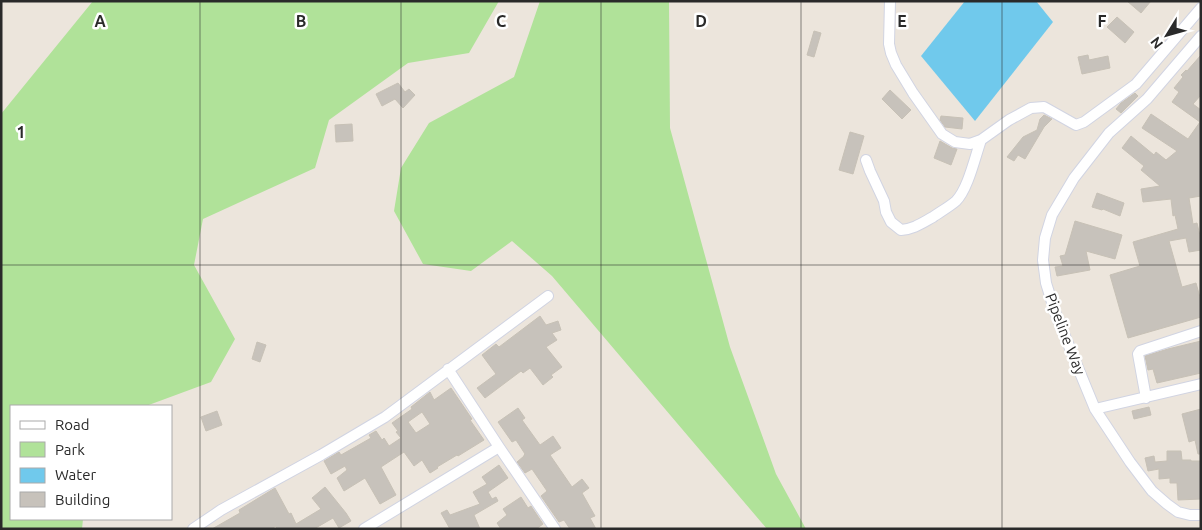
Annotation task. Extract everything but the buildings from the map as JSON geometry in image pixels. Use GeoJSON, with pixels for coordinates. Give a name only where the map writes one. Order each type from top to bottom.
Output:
{"type":"FeatureCollection","features":[{"type":"Feature","properties":{"kind":"street"},"geometry":{"type":"LineString","coordinates":[[890,1],[889,44],[896,65],[942,134],[955,142],[970,144],[981,140],[1030,108],[1044,107],[1076,125],[1084,122],[1136,84],[1201,8]]}},
{"type":"Feature","properties":{"kind":"street","name":"Pipeline Way"},"geometry":{"type":"LineString","coordinates":[[1201,36],[1147,99],[1109,133],[1074,178],[1052,215],[1045,238],[1043,260],[1046,283],[1055,312],[1095,409],[1130,462],[1152,491],[1178,512],[1201,515]]}},
{"type":"Feature","properties":{"kind":"street"},"geometry":{"type":"LineString","coordinates":[[866,160],[891,222],[901,230],[911,229],[956,202],[962,193],[981,140]]}},
{"type":"Feature","properties":{"kind":"street"},"geometry":{"type":"LineString","coordinates":[[193,529],[221,510],[385,417],[548,296]]}},
{"type":"Feature","properties":{"kind":"street"},"geometry":{"type":"LineString","coordinates":[[1146,398],[1138,354],[1140,351],[1201,331]]}},
{"type":"Feature","properties":{"kind":"street"},"geometry":{"type":"LineString","coordinates":[[448,369],[555,529]]}},
{"type":"Feature","properties":{"kind":"street"},"geometry":{"type":"LineString","coordinates":[[1095,409],[1201,384]]}},
{"type":"Feature","properties":{"kind":"street"},"geometry":{"type":"LineString","coordinates":[[364,529],[499,447]]}},
{"type":"Feature","properties":{"kind":"green space"},"geometry":{"type":"Polygon","coordinates":[[[93,1],[499,1],[469,53],[408,63],[329,120],[315,168],[203,219],[194,265],[235,339],[211,382],[149,405],[10,405],[10,520],[83,520],[82,529],[1,529],[1,114],[93,1]]]}},
{"type":"Feature","properties":{"kind":"green space"},"geometry":{"type":"Polygon","coordinates":[[[540,1],[669,1],[670,128],[730,347],[776,474],[806,529],[767,529],[552,276],[512,241],[471,271],[423,264],[394,211],[401,168],[429,123],[514,77],[540,1]]]}},
{"type":"Feature","properties":{"kind":"water"},"geometry":{"type":"Polygon","coordinates":[[[965,1],[1036,1],[1053,22],[975,121],[921,56],[965,1]]]}}]}
